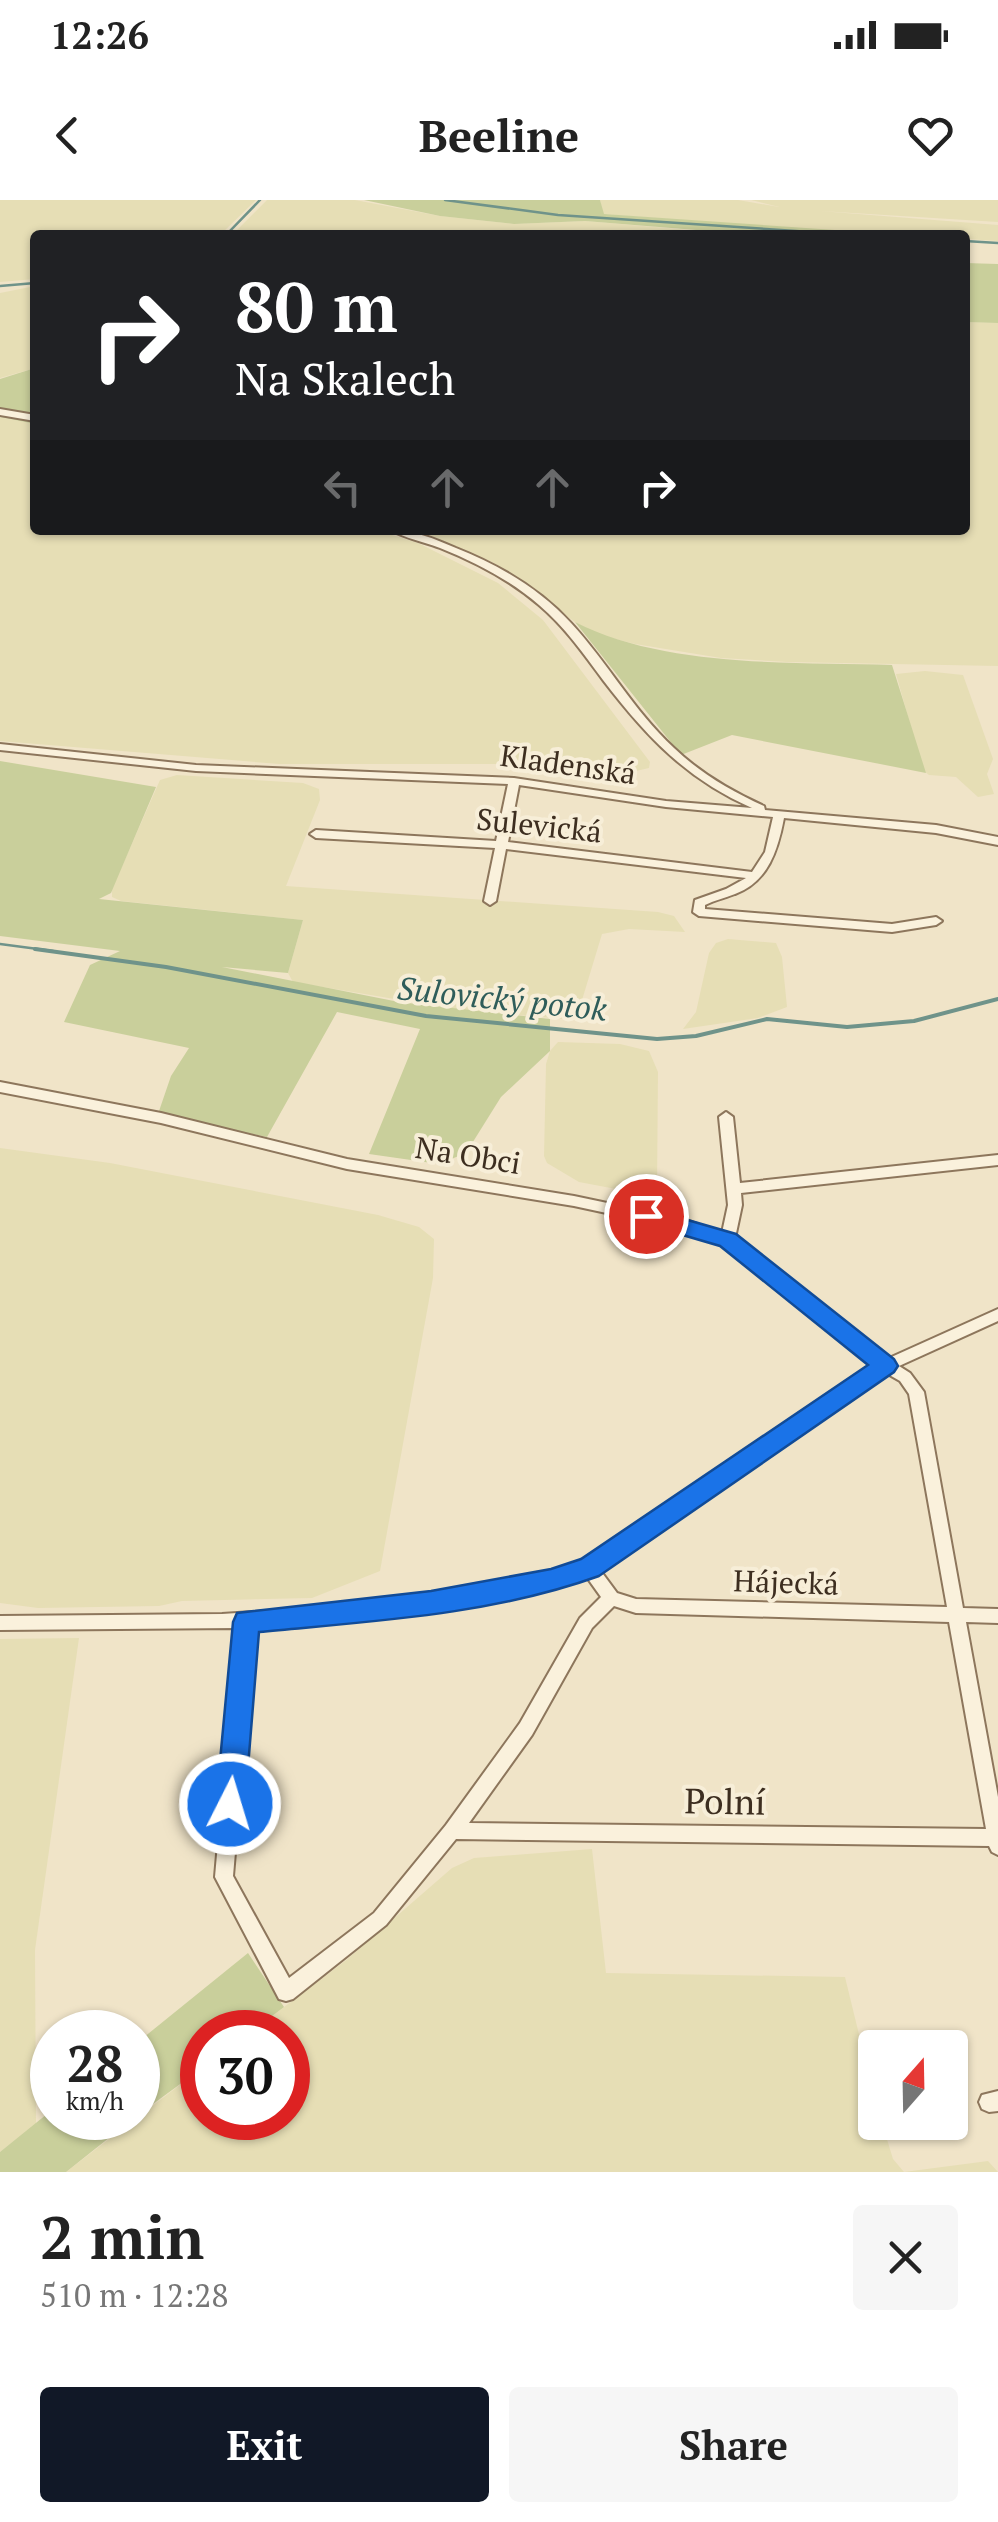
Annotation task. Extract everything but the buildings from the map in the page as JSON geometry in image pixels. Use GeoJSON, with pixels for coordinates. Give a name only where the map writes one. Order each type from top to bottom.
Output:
{"type":"FeatureCollection","features":[{"type":"Feature","properties":{"kind":"street"},"geometry":{"type":"LineString","coordinates":[[0,412],[30,417]]}},
{"type":"Feature","properties":{"kind":"street","name":"Kladenská"},"geometry":{"type":"LineString","coordinates":[[409,535],[486,565],[528,589],[560,617],[680,764],[727,795],[779,816]]}},
{"type":"Feature","properties":{"kind":"street","name":"Kladenská"},"geometry":{"type":"LineString","coordinates":[[0,747],[196,768],[514,781],[666,804],[936,829],[998,841]]}},
{"type":"Feature","properties":{"kind":"street"},"geometry":{"type":"LineString","coordinates":[[490,902],[514,781]]}},
{"type":"Feature","properties":{"kind":"street"},"geometry":{"type":"LineString","coordinates":[[779,816],[772,850],[756,876],[731,891],[705,899],[700,903],[700,912],[892,928],[936,921]]}},
{"type":"Feature","properties":{"kind":"street","name":"Sulevická"},"geometry":{"type":"LineString","coordinates":[[316,834],[501,844],[756,876]]}},
{"type":"Feature","properties":{"kind":"street","name":"Na Obci"},"geometry":{"type":"LineString","coordinates":[[0,1087],[160,1118],[347,1164],[628,1212],[683,1224],[728,1240],[886,1366],[906,1377],[916,1392],[997,1841]]}},
{"type":"Feature","properties":{"kind":"street"},"geometry":{"type":"LineString","coordinates":[[726,1118],[735,1205],[728,1240]]}},
{"type":"Feature","properties":{"kind":"street"},"geometry":{"type":"LineString","coordinates":[[734,1188],[998,1160]]}},
{"type":"Feature","properties":{"kind":"street"},"geometry":{"type":"LineString","coordinates":[[0,1623],[246,1622],[431,1603],[551,1581],[590,1568],[886,1366],[998,1315]]}},
{"type":"Feature","properties":{"kind":"street"},"geometry":{"type":"LineString","coordinates":[[246,1622],[224,1877],[286,1992],[380,1919],[452,1831],[526,1729],[586,1623],[612,1598],[590,1568]]}},
{"type":"Feature","properties":{"kind":"street","name":"Hájecká"},"geometry":{"type":"LineString","coordinates":[[612,1598],[636,1606],[998,1616]]}},
{"type":"Feature","properties":{"kind":"street","name":"Polní"},"geometry":{"type":"LineString","coordinates":[[452,1831],[997,1841]]}},
{"type":"Feature","properties":{"kind":"shaded area"},"geometry":{"type":"Polygon","coordinates":[[[0,200],[256,200],[225,230],[30,230],[30,279],[0,282],[0,200]]]}},
{"type":"Feature","properties":{"kind":"shaded area"},"geometry":{"type":"Polygon","coordinates":[[[267,200],[355,200],[440,216],[514,224],[585,221],[690,230],[237,230],[267,200]]]}},
{"type":"Feature","properties":{"kind":"shaded area"},"geometry":{"type":"Polygon","coordinates":[[[600,200],[738,200],[779,207],[751,200],[998,200],[998,222],[820,211],[998,225],[998,241],[970,239],[970,230],[814,230],[603,214],[600,200]]]}},
{"type":"Feature","properties":{"kind":"shaded area"},"geometry":{"type":"Polygon","coordinates":[[[30,287],[30,369],[0,378],[0,293],[30,287]]]}},
{"type":"Feature","properties":{"kind":"shaded area"},"geometry":{"type":"Polygon","coordinates":[[[970,322],[998,323],[998,666],[721,658],[635,644],[599,635],[575,622],[492,562],[429,535],[970,535],[970,322]]]}},
{"type":"Feature","properties":{"kind":"shaded area"},"geometry":{"type":"Polygon","coordinates":[[[0,417],[30,423],[30,535],[392,535],[418,543],[498,583],[543,620],[650,762],[649,768],[623,774],[524,764],[279,764],[0,741],[0,417]]]}},
{"type":"Feature","properties":{"kind":"shaded area"},"geometry":{"type":"Polygon","coordinates":[[[925,671],[963,675],[993,759],[987,774],[994,794],[978,797],[956,777],[929,775],[923,770],[896,674],[925,671]]]}},
{"type":"Feature","properties":{"kind":"shaded area"},"geometry":{"type":"Polygon","coordinates":[[[177,775],[303,783],[319,789],[320,800],[286,886],[658,912],[674,916],[685,932],[629,929],[602,934],[576,1020],[460,1010],[293,982],[288,973],[303,920],[112,897],[112,889],[160,780],[177,775]]]}},
{"type":"Feature","properties":{"kind":"shaded area"},"geometry":{"type":"Polygon","coordinates":[[[728,939],[776,943],[782,957],[787,1007],[758,1018],[683,1029],[696,1012],[709,953],[716,943],[728,939]]]}},
{"type":"Feature","properties":{"kind":"shaded area"},"geometry":{"type":"Polygon","coordinates":[[[558,1042],[620,1044],[649,1051],[658,1072],[657,1191],[579,1182],[547,1163],[546,1064],[558,1042]]]}},
{"type":"Feature","properties":{"kind":"shaded area"},"geometry":{"type":"Polygon","coordinates":[[[0,1148],[110,1163],[378,1215],[419,1227],[434,1239],[433,1278],[380,1571],[312,1598],[38,1608],[0,1603],[0,1148]]]}},
{"type":"Feature","properties":{"kind":"shaded area"},"geometry":{"type":"Polygon","coordinates":[[[79,1638],[35,1950],[35,2010],[30,2010],[30,2129],[0,2152],[0,1639],[79,1638]]]}},
{"type":"Feature","properties":{"kind":"shaded area"},"geometry":{"type":"Polygon","coordinates":[[[592,1849],[606,1973],[845,1977],[858,2030],[858,2140],[887,2140],[893,2159],[904,2172],[66,2172],[108,2140],[160,2140],[160,2100],[180,2085],[180,2140],[310,2140],[310,2010],[280,2010],[345,1961],[452,1868],[474,1858],[592,1849]]]}},
{"type":"Feature","properties":{"kind":"shaded area"},"geometry":{"type":"Polygon","coordinates":[[[988,2161],[998,2172],[904,2172],[988,2161]]]}},
{"type":"Feature","properties":{"kind":"green space"},"geometry":{"type":"Polygon","coordinates":[[[364,200],[600,200],[604,214],[836,230],[696,230],[585,221],[514,224],[440,216],[364,200]]]}},
{"type":"Feature","properties":{"kind":"green space"},"geometry":{"type":"Polygon","coordinates":[[[970,263],[998,264],[998,323],[970,322],[970,263]]]}},
{"type":"Feature","properties":{"kind":"green space"},"geometry":{"type":"Polygon","coordinates":[[[30,370],[30,423],[0,417],[0,379],[30,370]]]}},
{"type":"Feature","properties":{"kind":"green space"},"geometry":{"type":"Polygon","coordinates":[[[575,622],[610,637],[689,655],[892,665],[926,773],[732,735],[681,755],[575,622]]]}},
{"type":"Feature","properties":{"kind":"green space"},"geometry":{"type":"Polygon","coordinates":[[[0,761],[156,787],[111,893],[99,899],[303,920],[288,973],[222,967],[399,1002],[550,1019],[550,1051],[501,1097],[466,1153],[439,1164],[369,1154],[420,1029],[337,1012],[267,1137],[158,1114],[171,1076],[189,1048],[64,1022],[90,965],[120,951],[0,936],[0,761]]]}},
{"type":"Feature","properties":{"kind":"green space"},"geometry":{"type":"Polygon","coordinates":[[[248,1953],[284,2007],[180,2010],[180,2084],[160,2099],[160,2024],[248,1953]]]}},
{"type":"Feature","properties":{"kind":"green space"},"geometry":{"type":"Polygon","coordinates":[[[30,2128],[30,2140],[106,2140],[66,2172],[0,2172],[0,2152],[30,2128]]]}},
{"type":"Feature","properties":{"kind":"waterway"},"geometry":{"type":"LineString","coordinates":[[231,230],[260,200]]}},
{"type":"Feature","properties":{"kind":"waterway"},"geometry":{"type":"LineString","coordinates":[[445,200],[558,215],[782,230]]}},
{"type":"Feature","properties":{"kind":"waterway"},"geometry":{"type":"LineString","coordinates":[[970,241],[998,243]]}},
{"type":"Feature","properties":{"kind":"waterway"},"geometry":{"type":"LineString","coordinates":[[0,286],[30,283]]}},
{"type":"Feature","properties":{"kind":"waterway","name":"Sulovický potok"},"geometry":{"type":"LineString","coordinates":[[0,944],[53,951]]}},
{"type":"Feature","properties":{"kind":"waterway","name":"Sulovický potok"},"geometry":{"type":"LineString","coordinates":[[35,949],[166,967],[426,1016],[657,1039],[696,1036],[767,1019],[847,1027],[914,1021],[998,999]]}},
{"type":"Feature","properties":{"kind":"route"},"geometry":{"type":"LineString","coordinates":[[230,1804],[246,1622],[431,1603],[551,1581],[590,1568],[886,1366],[728,1240],[646,1216]]}}]}
